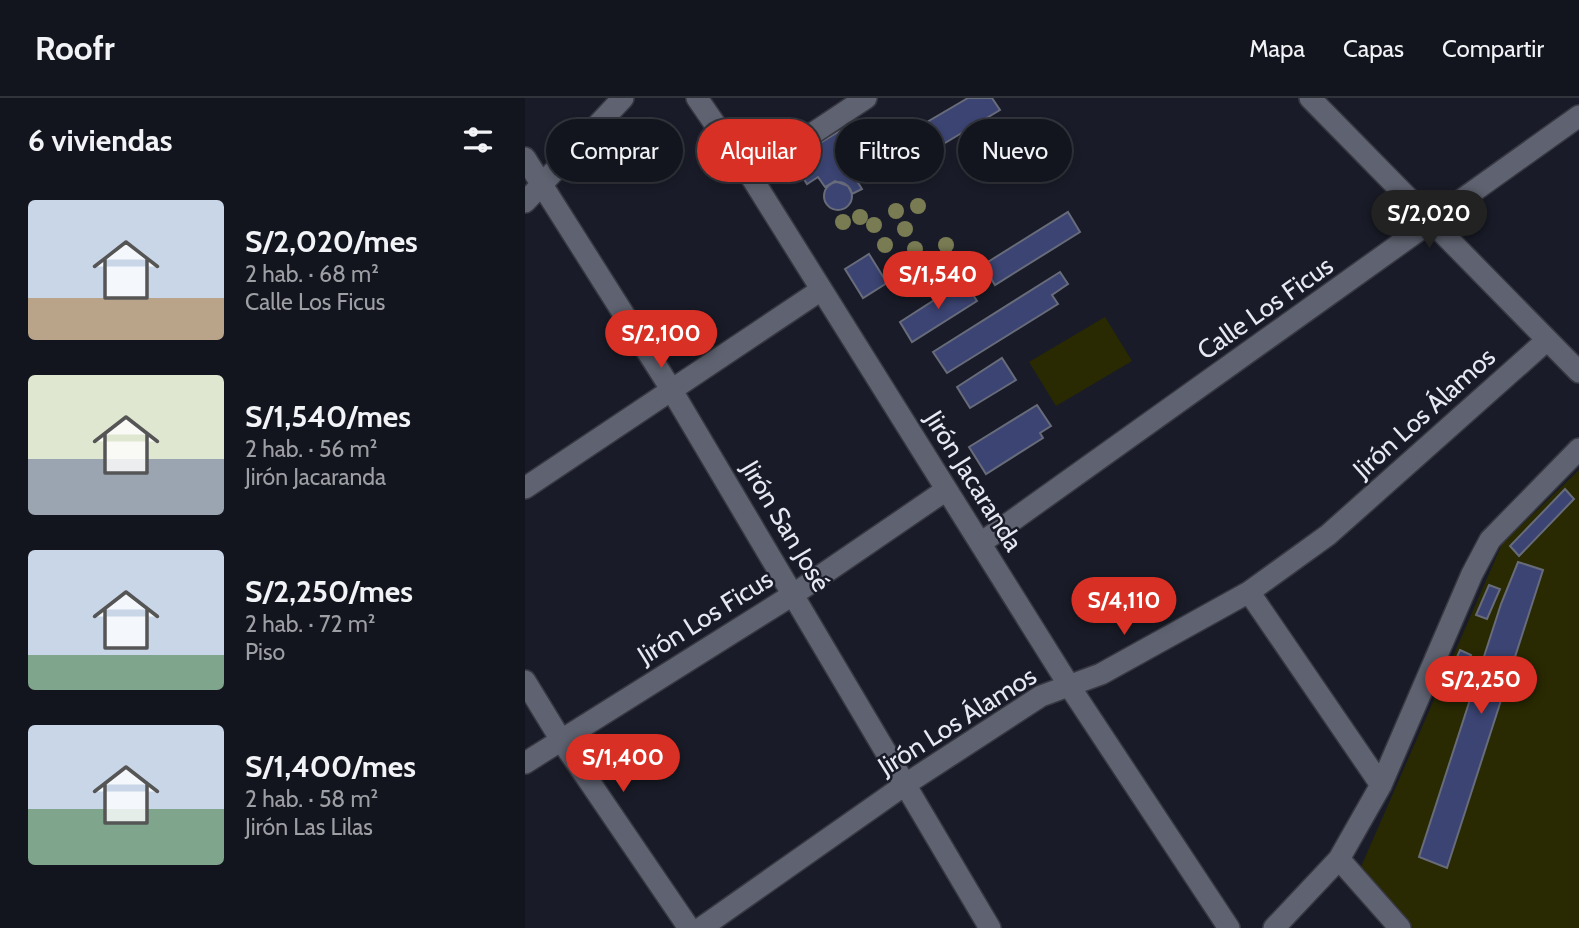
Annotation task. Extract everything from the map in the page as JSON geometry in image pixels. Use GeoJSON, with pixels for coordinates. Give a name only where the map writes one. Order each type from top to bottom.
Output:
{"type":"FeatureCollection","features":[{"type":"Feature","properties":{"kind":"street"},"geometry":{"type":"LineString","coordinates":[[525,202],[623,98]]}},
{"type":"Feature","properties":{"kind":"street","name":"Jirón Jacaranda"},"geometry":{"type":"LineString","coordinates":[[698,98],[712,119]]}},
{"type":"Feature","properties":{"kind":"street"},"geometry":{"type":"LineString","coordinates":[[821,127],[866,98]]}},
{"type":"Feature","properties":{"kind":"street"},"geometry":{"type":"LineString","coordinates":[[1310,98],[1546,341],[1577,366]]}},
{"type":"Feature","properties":{"kind":"street","name":"Calle Los Ficus"},"geometry":{"type":"LineString","coordinates":[[981,543],[1579,116]]}},
{"type":"Feature","properties":{"kind":"street","name":"Jirón San José"},"geometry":{"type":"LineString","coordinates":[[525,158],[671,389],[990,928]]}},
{"type":"Feature","properties":{"kind":"street","name":"Jirón Jacaranda"},"geometry":{"type":"LineString","coordinates":[[755,182],[1070,687],[1229,928]]}},
{"type":"Feature","properties":{"kind":"street"},"geometry":{"type":"LineString","coordinates":[[525,488],[821,290]]}},
{"type":"Feature","properties":{"kind":"street","name":"Jirón Los Álamos"},"geometry":{"type":"LineString","coordinates":[[701,928],[906,784],[1041,696],[1101,674],[1249,592],[1328,535],[1546,341]]}},
{"type":"Feature","properties":{"kind":"street"},"geometry":{"type":"LineString","coordinates":[[1274,928],[1339,859],[1381,785],[1472,574],[1490,540],[1579,449]]}},
{"type":"Feature","properties":{"kind":"street","name":"Jirón Los Ficus"},"geometry":{"type":"LineString","coordinates":[[525,763],[794,594],[946,489]]}},
{"type":"Feature","properties":{"kind":"street"},"geometry":{"type":"LineString","coordinates":[[1249,592],[1381,785]]}},
{"type":"Feature","properties":{"kind":"street"},"geometry":{"type":"LineString","coordinates":[[525,681],[561,740],[689,928]]}},
{"type":"Feature","properties":{"kind":"street"},"geometry":{"type":"LineString","coordinates":[[1339,859],[1400,928]]}},
{"type":"Feature","properties":{"kind":"shaded area"},"geometry":{"type":"Polygon","coordinates":[[[1105,317],[1132,361],[1056,406],[1029,362],[1105,317]]]}},
{"type":"Feature","properties":{"kind":"shaded area"},"geometry":{"type":"Polygon","coordinates":[[[1579,470],[1579,928],[1413,928],[1360,869],[1502,544],[1579,470]]]}},
{"type":"Feature","properties":{"kind":"building"},"geometry":{"type":"Polygon","coordinates":[[[968,98],[992,98],[1000,110],[985,119],[958,119],[958,135],[944,144],[944,119],[932,119],[968,98]]]}},
{"type":"Feature","properties":{"kind":"building"},"geometry":{"type":"Polygon","coordinates":[[[835,134],[835,181],[825,187],[821,181],[821,142],[835,134]]]}},
{"type":"Feature","properties":{"kind":"building"},"geometry":{"type":"Polygon","coordinates":[[[838,182],[858,182],[862,189],[852,194],[848,186],[838,182]]]}},
{"type":"Feature","properties":{"kind":"building"},"geometry":{"type":"Polygon","coordinates":[[[833,183],[843,183],[851,191],[851,201],[843,209],[833,209],[825,201],[825,191],[833,183]]]}},
{"type":"Feature","properties":{"kind":"building"},"geometry":{"type":"Polygon","coordinates":[[[1068,212],[1080,232],[995,285],[983,265],[1068,212]]]}},
{"type":"Feature","properties":{"kind":"building"},"geometry":{"type":"Polygon","coordinates":[[[869,254],[887,283],[863,298],[845,269],[869,254]]]}},
{"type":"Feature","properties":{"kind":"building"},"geometry":{"type":"Polygon","coordinates":[[[1060,272],[1068,284],[1052,295],[1058,304],[947,373],[933,352],[1060,272]]]}},
{"type":"Feature","properties":{"kind":"building"},"geometry":{"type":"Polygon","coordinates":[[[964,281],[977,301],[912,342],[900,322],[964,281]]]}},
{"type":"Feature","properties":{"kind":"building"},"geometry":{"type":"Polygon","coordinates":[[[1002,358],[1016,380],[970,408],[957,387],[1002,358]]]}},
{"type":"Feature","properties":{"kind":"building"},"geometry":{"type":"Polygon","coordinates":[[[1037,405],[1051,426],[1040,433],[1043,438],[986,474],[969,447],[1037,405]]]}},
{"type":"Feature","properties":{"kind":"building"},"geometry":{"type":"Polygon","coordinates":[[[1565,489],[1574,499],[1519,556],[1510,546],[1565,489]]]}},
{"type":"Feature","properties":{"kind":"building"},"geometry":{"type":"Polygon","coordinates":[[[1518,562],[1543,570],[1447,868],[1419,857],[1501,604],[1518,562]]]}},
{"type":"Feature","properties":{"kind":"building"},"geometry":{"type":"Polygon","coordinates":[[[1489,585],[1500,589],[1487,619],[1476,615],[1489,585]]]}},
{"type":"Feature","properties":{"kind":"building"},"geometry":{"type":"Polygon","coordinates":[[[1460,650],[1471,655],[1458,685],[1447,680],[1460,650]]]}}]}
